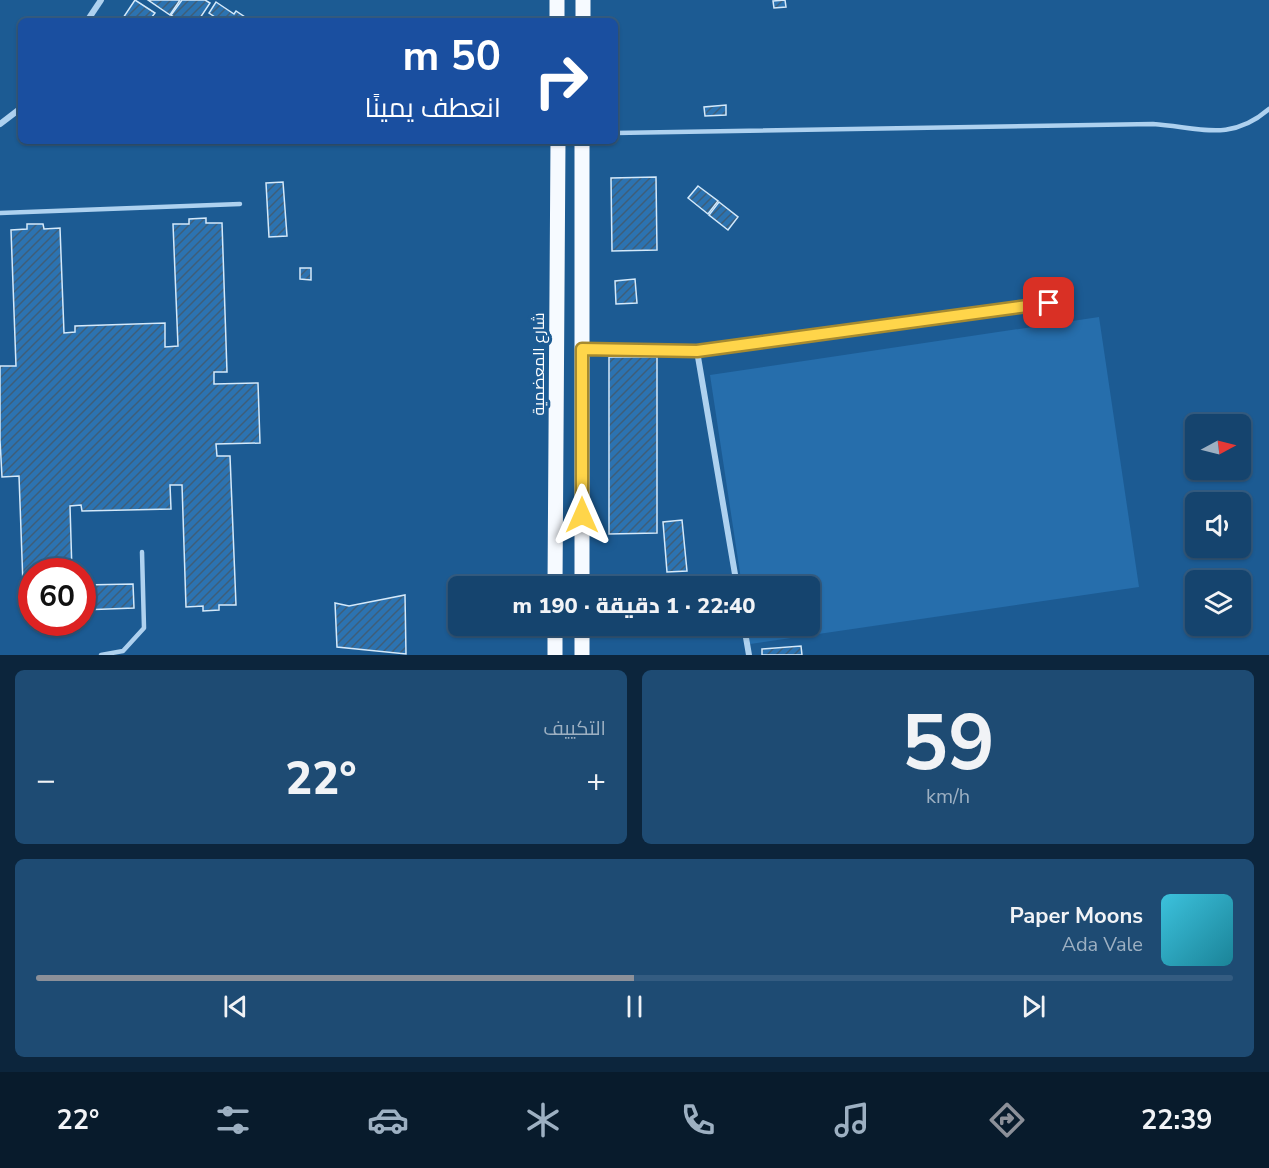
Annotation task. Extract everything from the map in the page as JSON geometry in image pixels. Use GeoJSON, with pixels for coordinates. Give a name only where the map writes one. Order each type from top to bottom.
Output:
{"type":"FeatureCollection","features":[{"type":"Feature","properties":{"kind":"main road"},"geometry":{"type":"LineString","coordinates":[[557,0],[557,18]]}},
{"type":"Feature","properties":{"kind":"main road"},"geometry":{"type":"LineString","coordinates":[[583,0],[583,18]]}},
{"type":"Feature","properties":{"kind":"main road","name":"شارع المعضمية"},"geometry":{"type":"LineString","coordinates":[[555,576],[558,144]]}},
{"type":"Feature","properties":{"kind":"main road"},"geometry":{"type":"LineString","coordinates":[[582,144],[582,576]]}},
{"type":"Feature","properties":{"kind":"main road"},"geometry":{"type":"LineString","coordinates":[[555,636],[555,655]]}},
{"type":"Feature","properties":{"kind":"main road"},"geometry":{"type":"LineString","coordinates":[[582,636],[582,655]]}},
{"type":"Feature","properties":{"kind":"street"},"geometry":{"type":"LineString","coordinates":[[89,18],[102,0]]}},
{"type":"Feature","properties":{"kind":"street"},"geometry":{"type":"LineString","coordinates":[[0,124],[18,110]]}},
{"type":"Feature","properties":{"kind":"street"},"geometry":{"type":"LineString","coordinates":[[582,349],[697,351],[1049,303]]}},
{"type":"Feature","properties":{"kind":"street"},"geometry":{"type":"LineString","coordinates":[[697,351],[735,576]]}},
{"type":"Feature","properties":{"kind":"street"},"geometry":{"type":"LineString","coordinates":[[746,636],[749,655]]}},
{"type":"Feature","properties":{"kind":"lane"},"geometry":{"type":"LineString","coordinates":[[618,133],[1153,124],[1182,126],[1212,132],[1242,127],[1269,109]]}},
{"type":"Feature","properties":{"kind":"lane"},"geometry":{"type":"LineString","coordinates":[[0,213],[240,204]]}},
{"type":"Feature","properties":{"kind":"lane"},"geometry":{"type":"LineString","coordinates":[[101,655],[123,651],[144,628],[142,552]]}},
{"type":"Feature","properties":{"kind":"shaded area"},"geometry":{"type":"Polygon","coordinates":[[[1099,317],[1139,587],[820,634],[820,576],[740,576],[710,375],[1099,317]]]}},
{"type":"Feature","properties":{"kind":"shaded area"},"geometry":{"type":"Polygon","coordinates":[[[749,636],[805,636],[750,644],[749,636]]]}},
{"type":"Feature","properties":{"kind":"building"},"geometry":{"type":"Polygon","coordinates":[[[135,0],[155,13],[151,18],[123,18],[135,0]]]}},
{"type":"Feature","properties":{"kind":"building"},"geometry":{"type":"Polygon","coordinates":[[[148,0],[180,0],[170,15],[148,0]]]}},
{"type":"Feature","properties":{"kind":"building"},"geometry":{"type":"Polygon","coordinates":[[[182,0],[205,0],[210,3],[200,18],[176,18],[171,15],[182,0]]]}},
{"type":"Feature","properties":{"kind":"building"},"geometry":{"type":"Polygon","coordinates":[[[785,0],[786,7],[774,8],[773,1],[785,0]]]}},
{"type":"Feature","properties":{"kind":"building"},"geometry":{"type":"Polygon","coordinates":[[[216,2],[234,14],[236,11],[246,18],[216,18],[209,13],[216,2]]]}},
{"type":"Feature","properties":{"kind":"building"},"geometry":{"type":"Polygon","coordinates":[[[726,105],[726,115],[705,116],[704,107],[726,105]]]}},
{"type":"Feature","properties":{"kind":"building"},"geometry":{"type":"Polygon","coordinates":[[[656,177],[657,250],[612,251],[611,178],[656,177]]]}},
{"type":"Feature","properties":{"kind":"building"},"geometry":{"type":"Polygon","coordinates":[[[283,182],[287,236],[269,237],[266,183],[283,182]]]}},
{"type":"Feature","properties":{"kind":"building"},"geometry":{"type":"Polygon","coordinates":[[[698,186],[718,201],[708,214],[688,198],[698,186]]]}},
{"type":"Feature","properties":{"kind":"building"},"geometry":{"type":"Polygon","coordinates":[[[719,202],[738,217],[728,230],[709,215],[719,202]]]}},
{"type":"Feature","properties":{"kind":"building"},"geometry":{"type":"Polygon","coordinates":[[[206,218],[206,223],[222,223],[227,372],[214,372],[214,384],[258,383],[260,443],[216,444],[217,456],[230,456],[236,605],[219,605],[219,610],[203,611],[203,606],[186,607],[182,485],[170,485],[171,509],[82,511],[81,505],[70,506],[72,558],[22,558],[19,476],[2,477],[0,440],[0,366],[16,366],[11,230],[27,229],[27,224],[43,224],[44,229],[60,228],[64,333],[75,332],[75,326],[165,323],[165,347],[178,346],[173,224],[189,224],[189,219],[206,218]]]}},
{"type":"Feature","properties":{"kind":"building"},"geometry":{"type":"Polygon","coordinates":[[[300,268],[311,268],[311,280],[300,279],[300,268]]]}},
{"type":"Feature","properties":{"kind":"building"},"geometry":{"type":"Polygon","coordinates":[[[635,279],[637,303],[616,304],[615,281],[635,279]]]}},
{"type":"Feature","properties":{"kind":"building"},"geometry":{"type":"Polygon","coordinates":[[[609,357],[657,357],[657,533],[609,534],[609,357]]]}},
{"type":"Feature","properties":{"kind":"building"},"geometry":{"type":"Polygon","coordinates":[[[682,520],[687,571],[667,572],[663,522],[682,520]]]}},
{"type":"Feature","properties":{"kind":"building"},"geometry":{"type":"Polygon","coordinates":[[[133,584],[134,608],[96,609],[96,585],[133,584]]]}},
{"type":"Feature","properties":{"kind":"building"},"geometry":{"type":"Polygon","coordinates":[[[405,595],[406,654],[337,647],[335,603],[349,606],[405,595]]]}},
{"type":"Feature","properties":{"kind":"building"},"geometry":{"type":"Polygon","coordinates":[[[801,646],[802,655],[762,655],[762,649],[801,646]]]}},
{"type":"Feature","properties":{"kind":"route"},"geometry":{"type":"LineString","coordinates":[[582,515],[582,349],[697,351],[1049,303]]}}]}
